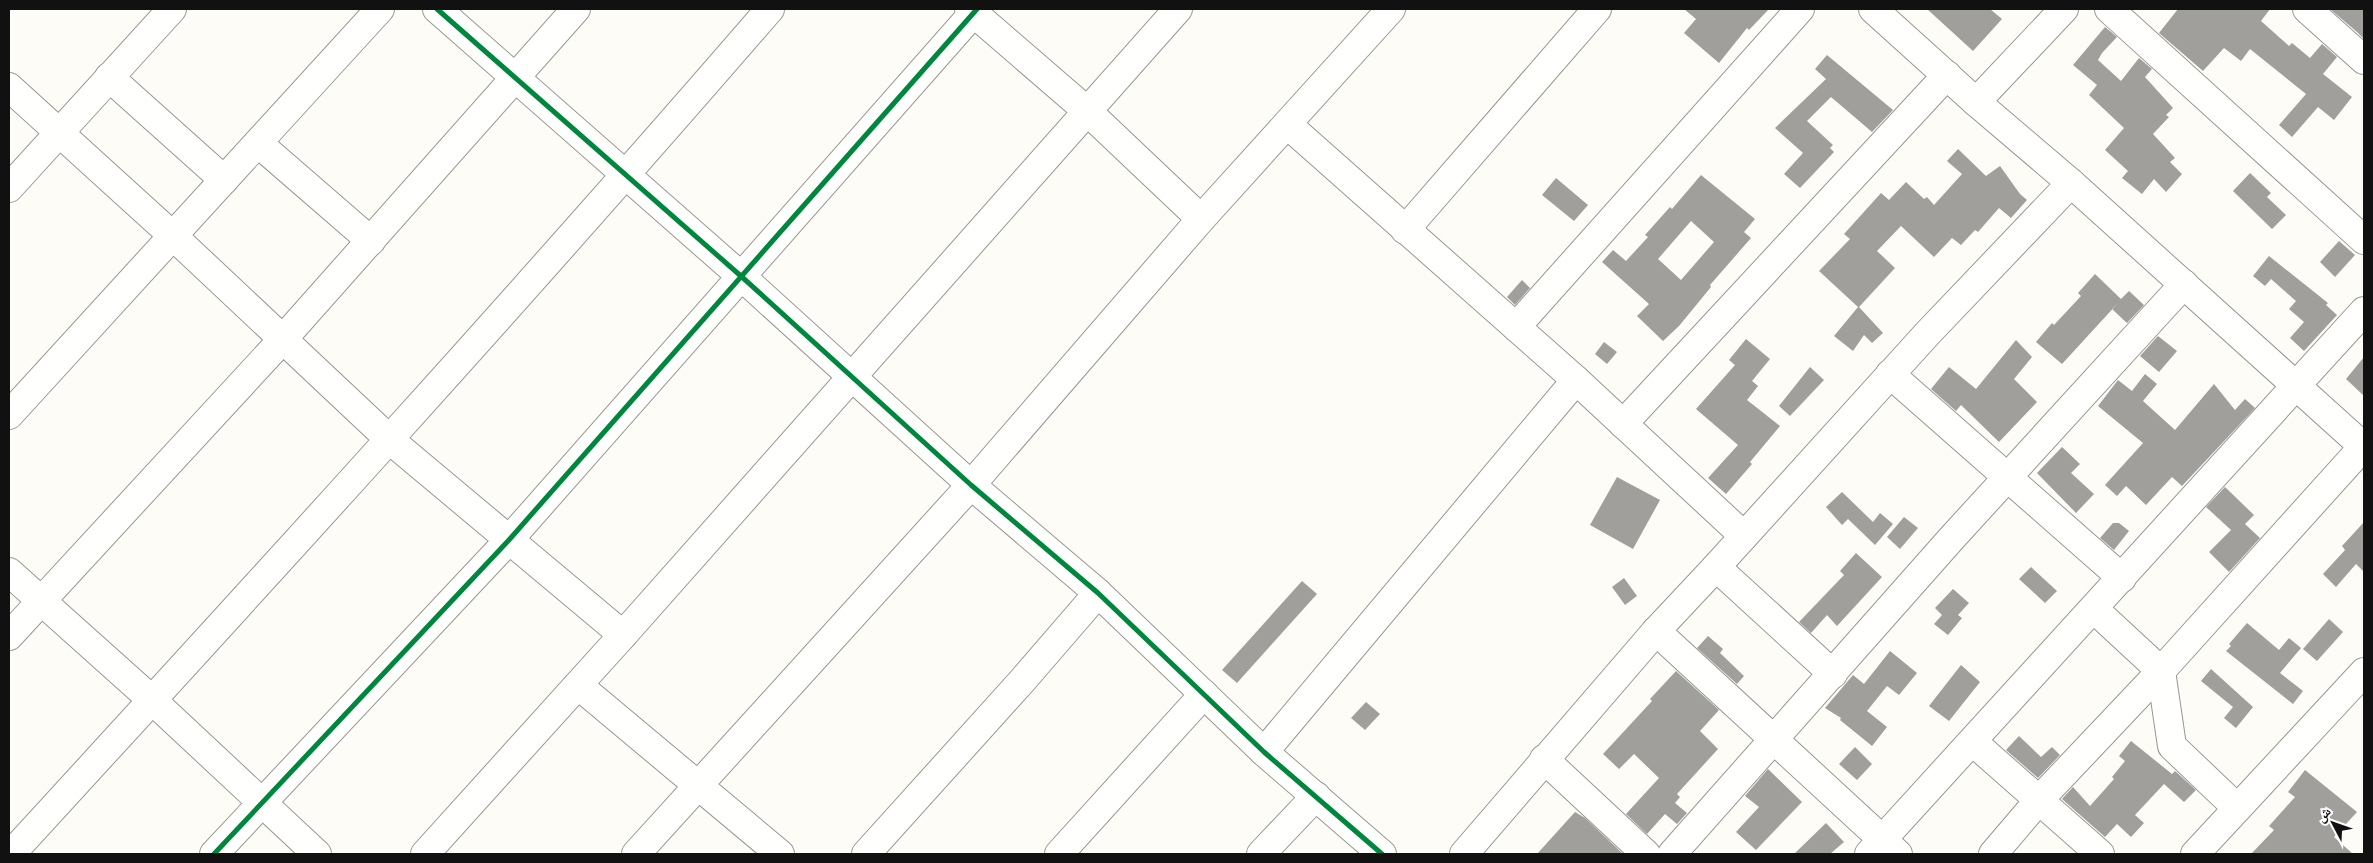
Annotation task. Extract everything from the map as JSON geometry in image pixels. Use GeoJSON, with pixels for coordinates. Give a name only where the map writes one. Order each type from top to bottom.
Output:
{"type":"FeatureCollection","features":[{"type":"Feature","properties":{"kind":"street"},"geometry":{"type":"LineString","coordinates":[[9,188],[172,9]]}},
{"type":"Feature","properties":{"kind":"street"},"geometry":{"type":"LineString","coordinates":[[9,415],[380,9]]}},
{"type":"Feature","properties":{"kind":"street"},"geometry":{"type":"LineString","coordinates":[[436,9],[742,277],[971,485],[1098,593],[1264,752],[1382,854]]}},
{"type":"Feature","properties":{"kind":"street"},"geometry":{"type":"LineString","coordinates":[[9,636],[283,340],[576,9]]}},
{"type":"Feature","properties":{"kind":"street"},"geometry":{"type":"LineString","coordinates":[[11,854],[390,440],[625,176],[770,9]]}},
{"type":"Feature","properties":{"kind":"street"},"geometry":{"type":"LineString","coordinates":[[425,854],[623,635],[1086,110],[1178,9]]}},
{"type":"Feature","properties":{"kind":"street"},"geometry":{"type":"LineString","coordinates":[[636,854],[971,485],[1201,219],[1391,9]]}},
{"type":"Feature","properties":{"kind":"street"},"geometry":{"type":"LineString","coordinates":[[1405,230],[1597,9]]}},
{"type":"Feature","properties":{"kind":"street"},"geometry":{"type":"LineString","coordinates":[[1516,327],[1800,9]]}},
{"type":"Feature","properties":{"kind":"street"},"geometry":{"type":"LineString","coordinates":[[1976,102],[2064,9]]}},
{"type":"Feature","properties":{"kind":"street"},"geometry":{"type":"LineString","coordinates":[[2109,9],[2364,240]]}},
{"type":"Feature","properties":{"kind":"street"},"geometry":{"type":"LineString","coordinates":[[2307,9],[2364,60]]}},
{"type":"Feature","properties":{"kind":"street"},"geometry":{"type":"LineString","coordinates":[[214,854],[508,541],[742,277],[973,10],[1086,110],[1201,219]]}},
{"type":"Feature","properties":{"kind":"street"},"geometry":{"type":"LineString","coordinates":[[1889,14],[1947,75],[1976,102],[2071,183],[2364,447],[2161,671],[2039,800],[1993,854]]}},
{"type":"Feature","properties":{"kind":"street"},"geometry":{"type":"LineString","coordinates":[[1623,424],[1947,75]]}},
{"type":"Feature","properties":{"kind":"street"},"geometry":{"type":"LineString","coordinates":[[109,77],[224,180]]}},
{"type":"Feature","properties":{"kind":"street"},"geometry":{"type":"LineString","coordinates":[[9,87],[390,440],[508,541],[623,635]]}},
{"type":"Feature","properties":{"kind":"street"},"geometry":{"type":"LineString","coordinates":[[1288,125],[1576,380],[1744,536]]}},
{"type":"Feature","properties":{"kind":"street"},"geometry":{"type":"LineString","coordinates":[[258,143],[371,241]]}},
{"type":"Feature","properties":{"kind":"street"},"geometry":{"type":"LineString","coordinates":[[1464,854],[1656,631],[1890,374],[2071,183]]}},
{"type":"Feature","properties":{"kind":"street"},"geometry":{"type":"LineString","coordinates":[[1672,854],[1774,737],[2184,284]]}},
{"type":"Feature","properties":{"kind":"street"},"geometry":{"type":"LineString","coordinates":[[1656,631],[1774,737],[1883,849],[1973,742],[2364,311]]}},
{"type":"Feature","properties":{"kind":"street"},"geometry":{"type":"LineString","coordinates":[[1890,374],[2122,578]]}},
{"type":"Feature","properties":{"kind":"street"},"geometry":{"type":"LineString","coordinates":[[1264,752],[1576,380]]}},
{"type":"Feature","properties":{"kind":"street"},"geometry":{"type":"LineString","coordinates":[[1716,567],[1833,674]]}},
{"type":"Feature","properties":{"kind":"street"},"geometry":{"type":"LineString","coordinates":[[9,572],[152,700],[260,804],[317,854]]}},
{"type":"Feature","properties":{"kind":"street"},"geometry":{"type":"LineString","coordinates":[[866,854],[1022,681],[1098,593]]}},
{"type":"Feature","properties":{"kind":"street"},"geometry":{"type":"LineString","coordinates":[[2094,609],[2161,671],[2172,746],[2237,808]]}},
{"type":"Feature","properties":{"kind":"street"},"geometry":{"type":"LineString","coordinates":[[2195,854],[2364,672]]}},
{"type":"Feature","properties":{"kind":"street"},"geometry":{"type":"LineString","coordinates":[[578,684],[780,854]]}},
{"type":"Feature","properties":{"kind":"street"},"geometry":{"type":"LineString","coordinates":[[1059,854],[1204,694]]}},
{"type":"Feature","properties":{"kind":"street"},"geometry":{"type":"LineString","coordinates":[[1973,742],[2100,854]]}},
{"type":"Feature","properties":{"kind":"street"},"geometry":{"type":"LineString","coordinates":[[1544,759],[1646,854]]}},
{"type":"Feature","properties":{"kind":"street"},"geometry":{"type":"LineString","coordinates":[[1261,854],[1316,796]]}},
{"type":"Feature","properties":{"kind":"building"},"geometry":{"type":"Polygon","coordinates":[[[1684,9],[1769,9],[1749,30],[1747,28],[1719,63],[1684,33],[1696,19],[1684,9]]]}},
{"type":"Feature","properties":{"kind":"building"},"geometry":{"type":"Polygon","coordinates":[[[1927,9],[1990,9],[2002,19],[1973,51],[1927,9]]]}},
{"type":"Feature","properties":{"kind":"building"},"geometry":{"type":"Polygon","coordinates":[[[2178,9],[2270,9],[2261,21],[2289,46],[2292,43],[2310,58],[2322,44],[2337,57],[2323,74],[2352,97],[2334,120],[2318,107],[2292,137],[2279,125],[2306,94],[2250,49],[2241,61],[2224,48],[2203,71],[2159,33],[2178,9]]]}},
{"type":"Feature","properties":{"kind":"building"},"geometry":{"type":"Polygon","coordinates":[[[2330,9],[2364,9],[2364,39],[2357,32],[2330,9]]]}},
{"type":"Feature","properties":{"kind":"building"},"geometry":{"type":"Polygon","coordinates":[[[2105,27],[2117,37],[2098,60],[2121,81],[2139,58],[2152,69],[2145,77],[2173,108],[2166,115],[2169,117],[2153,134],[2175,158],[2170,162],[2182,174],[2166,192],[2154,179],[2142,194],[2122,178],[2128,171],[2105,150],[2124,128],[2089,95],[2097,85],[2073,65],[2105,27]]]}},
{"type":"Feature","properties":{"kind":"building"},"geometry":{"type":"Polygon","coordinates":[[[1827,55],[1893,110],[1872,132],[1831,97],[1807,121],[1833,145],[1830,148],[1834,152],[1800,188],[1784,174],[1803,153],[1775,128],[1826,79],[1815,69],[1827,55]]]}},
{"type":"Feature","properties":{"kind":"building"},"geometry":{"type":"Polygon","coordinates":[[[1958,149],[1986,176],[2000,166],[2020,194],[2027,200],[2011,218],[1999,208],[1978,232],[1975,230],[1961,245],[1952,238],[1934,257],[1901,226],[1877,251],[1895,268],[1859,307],[1883,333],[1872,343],[1864,335],[1853,351],[1834,336],[1858,307],[1819,271],[1850,239],[1844,234],[1881,193],[1889,200],[1906,182],[1924,199],[1927,197],[1934,205],[1962,174],[1947,161],[1958,149]]]}},
{"type":"Feature","properties":{"kind":"building"},"geometry":{"type":"Polygon","coordinates":[[[2250,173],[2271,193],[2267,197],[2286,215],[2272,229],[2233,191],[2250,173]]]}},
{"type":"Feature","properties":{"kind":"building"},"geometry":{"type":"Polygon","coordinates":[[[1701,175],[1755,219],[1744,232],[1751,238],[1710,285],[1711,287],[1679,326],[1663,341],[1637,316],[1649,304],[1602,262],[1613,250],[1626,261],[1648,237],[1645,235],[1670,207],[1672,209],[1701,175]],[[1691,221],[1658,259],[1681,280],[1714,242],[1691,221]]]}},
{"type":"Feature","properties":{"kind":"building"},"geometry":{"type":"Polygon","coordinates":[[[1556,178],[1588,205],[1574,221],[1542,195],[1556,178]]]}},
{"type":"Feature","properties":{"kind":"building"},"geometry":{"type":"Polygon","coordinates":[[[2339,241],[2355,255],[2335,277],[2320,262],[2339,241]]]}},
{"type":"Feature","properties":{"kind":"building"},"geometry":{"type":"Polygon","coordinates":[[[2269,256],[2328,303],[2326,305],[2337,315],[2304,351],[2290,338],[2304,322],[2289,309],[2296,301],[2271,279],[2265,286],[2253,276],[2269,256]]]}},
{"type":"Feature","properties":{"kind":"building"},"geometry":{"type":"Polygon","coordinates":[[[2095,274],[2121,299],[2129,291],[2144,305],[2127,323],[2112,309],[2062,364],[2036,342],[2052,323],[2054,325],[2081,296],[2078,293],[2095,274]]]}},
{"type":"Feature","properties":{"kind":"building"},"geometry":{"type":"Polygon","coordinates":[[[1522,280],[1530,288],[1515,305],[1507,297],[1522,280]]]}},
{"type":"Feature","properties":{"kind":"building"},"geometry":{"type":"Polygon","coordinates":[[[2158,336],[2177,351],[2159,372],[2140,356],[2158,336]]]}},
{"type":"Feature","properties":{"kind":"building"},"geometry":{"type":"Polygon","coordinates":[[[1746,339],[1770,359],[1752,381],[1758,386],[1747,400],[1780,426],[1750,462],[1752,464],[1726,494],[1708,478],[1738,445],[1696,409],[1735,365],[1729,360],[1746,339]]]}},
{"type":"Feature","properties":{"kind":"building"},"geometry":{"type":"Polygon","coordinates":[[[2016,340],[2032,357],[2014,379],[2037,402],[1999,442],[1961,405],[1956,411],[1931,389],[1949,367],[1976,389],[2016,340]]]}},
{"type":"Feature","properties":{"kind":"building"},"geometry":{"type":"Polygon","coordinates":[[[1604,342],[1617,352],[1607,364],[1595,354],[1604,342]]]}},
{"type":"Feature","properties":{"kind":"building"},"geometry":{"type":"Polygon","coordinates":[[[2364,357],[2364,396],[2346,379],[2364,357]]]}},
{"type":"Feature","properties":{"kind":"building"},"geometry":{"type":"Polygon","coordinates":[[[1810,367],[1824,380],[1790,416],[1779,406],[1810,367]]]}},
{"type":"Feature","properties":{"kind":"building"},"geometry":{"type":"Polygon","coordinates":[[[2145,374],[2157,384],[2143,401],[2175,430],[2214,384],[2235,410],[2245,399],[2255,408],[2182,486],[2172,477],[2146,505],[2126,486],[2117,496],[2105,485],[2143,443],[2098,406],[2118,380],[2132,391],[2145,374]]]}},
{"type":"Feature","properties":{"kind":"building"},"geometry":{"type":"Polygon","coordinates":[[[2062,447],[2080,464],[2071,473],[2094,494],[2076,513],[2037,473],[2062,447]]]}},
{"type":"Feature","properties":{"kind":"building"},"geometry":{"type":"Polygon","coordinates":[[[1617,477],[1660,500],[1633,549],[1590,525],[1617,477]]]}},
{"type":"Feature","properties":{"kind":"building"},"geometry":{"type":"Polygon","coordinates":[[[2225,487],[2254,515],[2245,524],[2260,538],[2229,572],[2209,552],[2231,530],[2206,507],[2225,487]]]}},
{"type":"Feature","properties":{"kind":"building"},"geometry":{"type":"Polygon","coordinates":[[[1842,492],[1873,522],[1880,513],[1893,524],[1875,545],[1848,519],[1842,525],[1826,507],[1842,492]]]}},
{"type":"Feature","properties":{"kind":"building"},"geometry":{"type":"Polygon","coordinates":[[[1904,517],[1918,528],[1900,549],[1887,537],[1904,517]]]}},
{"type":"Feature","properties":{"kind":"building"},"geometry":{"type":"Polygon","coordinates":[[[2364,522],[2364,572],[2356,564],[2336,587],[2323,574],[2345,550],[2342,546],[2364,522]]]}},
{"type":"Feature","properties":{"kind":"building"},"geometry":{"type":"Polygon","coordinates":[[[2113,523],[2119,523],[2129,531],[2114,550],[2100,538],[2113,523]]]}},
{"type":"Feature","properties":{"kind":"building"},"geometry":{"type":"Polygon","coordinates":[[[1856,553],[1882,577],[1837,626],[1827,615],[1811,633],[1799,622],[1844,575],[1840,571],[1856,553]]]}},
{"type":"Feature","properties":{"kind":"building"},"geometry":{"type":"Polygon","coordinates":[[[2031,567],[2057,591],[2045,603],[2019,579],[2031,567]]]}},
{"type":"Feature","properties":{"kind":"building"},"geometry":{"type":"Polygon","coordinates":[[[1624,578],[1637,596],[1625,605],[1612,587],[1624,578]]]}},
{"type":"Feature","properties":{"kind":"building"},"geometry":{"type":"Polygon","coordinates":[[[1302,581],[1317,594],[1237,683],[1222,670],[1302,581]]]}},
{"type":"Feature","properties":{"kind":"building"},"geometry":{"type":"Polygon","coordinates":[[[1953,589],[1969,603],[1958,615],[1962,618],[1948,635],[1934,624],[1942,615],[1935,608],[1953,589]]]}},
{"type":"Feature","properties":{"kind":"building"},"geometry":{"type":"Polygon","coordinates":[[[2329,619],[2343,632],[2317,661],[2303,649],[2329,619]]]}},
{"type":"Feature","properties":{"kind":"building"},"geometry":{"type":"Polygon","coordinates":[[[2247,623],[2279,650],[2289,638],[2301,648],[2280,673],[2303,691],[2293,704],[2226,651],[2231,646],[2229,644],[2247,623]]]}},
{"type":"Feature","properties":{"kind":"building"},"geometry":{"type":"Polygon","coordinates":[[[1708,636],[1723,649],[1720,653],[1744,676],[1737,684],[1697,648],[1708,636]]]}},
{"type":"Feature","properties":{"kind":"building"},"geometry":{"type":"Polygon","coordinates":[[[1890,651],[1917,673],[1899,695],[1887,686],[1867,711],[1887,727],[1872,746],[1840,720],[1841,718],[1825,708],[1853,675],[1864,684],[1890,651]]]}},
{"type":"Feature","properties":{"kind":"building"},"geometry":{"type":"Polygon","coordinates":[[[1961,665],[1980,682],[1949,721],[1929,706],[1961,665]]]}},
{"type":"Feature","properties":{"kind":"building"},"geometry":{"type":"Polygon","coordinates":[[[2211,669],[2253,707],[2236,728],[2224,718],[2233,707],[2201,681],[2211,669]]]}},
{"type":"Feature","properties":{"kind":"building"},"geometry":{"type":"Polygon","coordinates":[[[1676,671],[1719,710],[1700,731],[1718,749],[1677,794],[1680,797],[1675,803],[1687,813],[1677,824],[1665,814],[1647,834],[1626,814],[1659,778],[1634,754],[1619,769],[1603,754],[1652,701],[1650,699],[1676,671]]]}},
{"type":"Feature","properties":{"kind":"building"},"geometry":{"type":"Polygon","coordinates":[[[1366,702],[1380,714],[1365,730],[1351,718],[1366,702]]]}},
{"type":"Feature","properties":{"kind":"building"},"geometry":{"type":"Polygon","coordinates":[[[2019,736],[2041,757],[2052,747],[2060,755],[2038,778],[2006,750],[2019,736]]]}},
{"type":"Feature","properties":{"kind":"building"},"geometry":{"type":"Polygon","coordinates":[[[2131,741],[2172,774],[2175,771],[2196,790],[2184,802],[2164,784],[2135,815],[2144,823],[2131,837],[2117,824],[2105,837],[2062,799],[2073,787],[2090,806],[2114,779],[2112,777],[2125,761],[2119,756],[2131,741]]]}},
{"type":"Feature","properties":{"kind":"building"},"geometry":{"type":"Polygon","coordinates":[[[1855,747],[1872,764],[1857,780],[1839,764],[1855,747]]]}},
{"type":"Feature","properties":{"kind":"building"},"geometry":{"type":"Polygon","coordinates":[[[1768,769],[1802,802],[1756,850],[1736,832],[1759,807],[1745,796],[1768,769]]]}},
{"type":"Feature","properties":{"kind":"building"},"geometry":{"type":"Polygon","coordinates":[[[2305,770],[2357,812],[2334,837],[2353,854],[2251,854],[2274,830],[2269,826],[2295,797],[2288,792],[2305,770]]]}},
{"type":"Feature","properties":{"kind":"building"},"geometry":{"type":"Polygon","coordinates":[[[1575,812],[1585,818],[1623,854],[1537,854],[1575,812]]]}},
{"type":"Feature","properties":{"kind":"building"},"geometry":{"type":"Polygon","coordinates":[[[1826,823],[1844,842],[1830,854],[1794,854],[1826,823]]]}},
{"type":"Feature","properties":{"kind":"cycle path"},"geometry":{"type":"LineString","coordinates":[[437,9],[742,277],[971,485],[1098,593],[1264,752],[1382,854]]}},
{"type":"Feature","properties":{"kind":"cycle path"},"geometry":{"type":"LineString","coordinates":[[214,854],[508,541],[977,9]]}}]}
